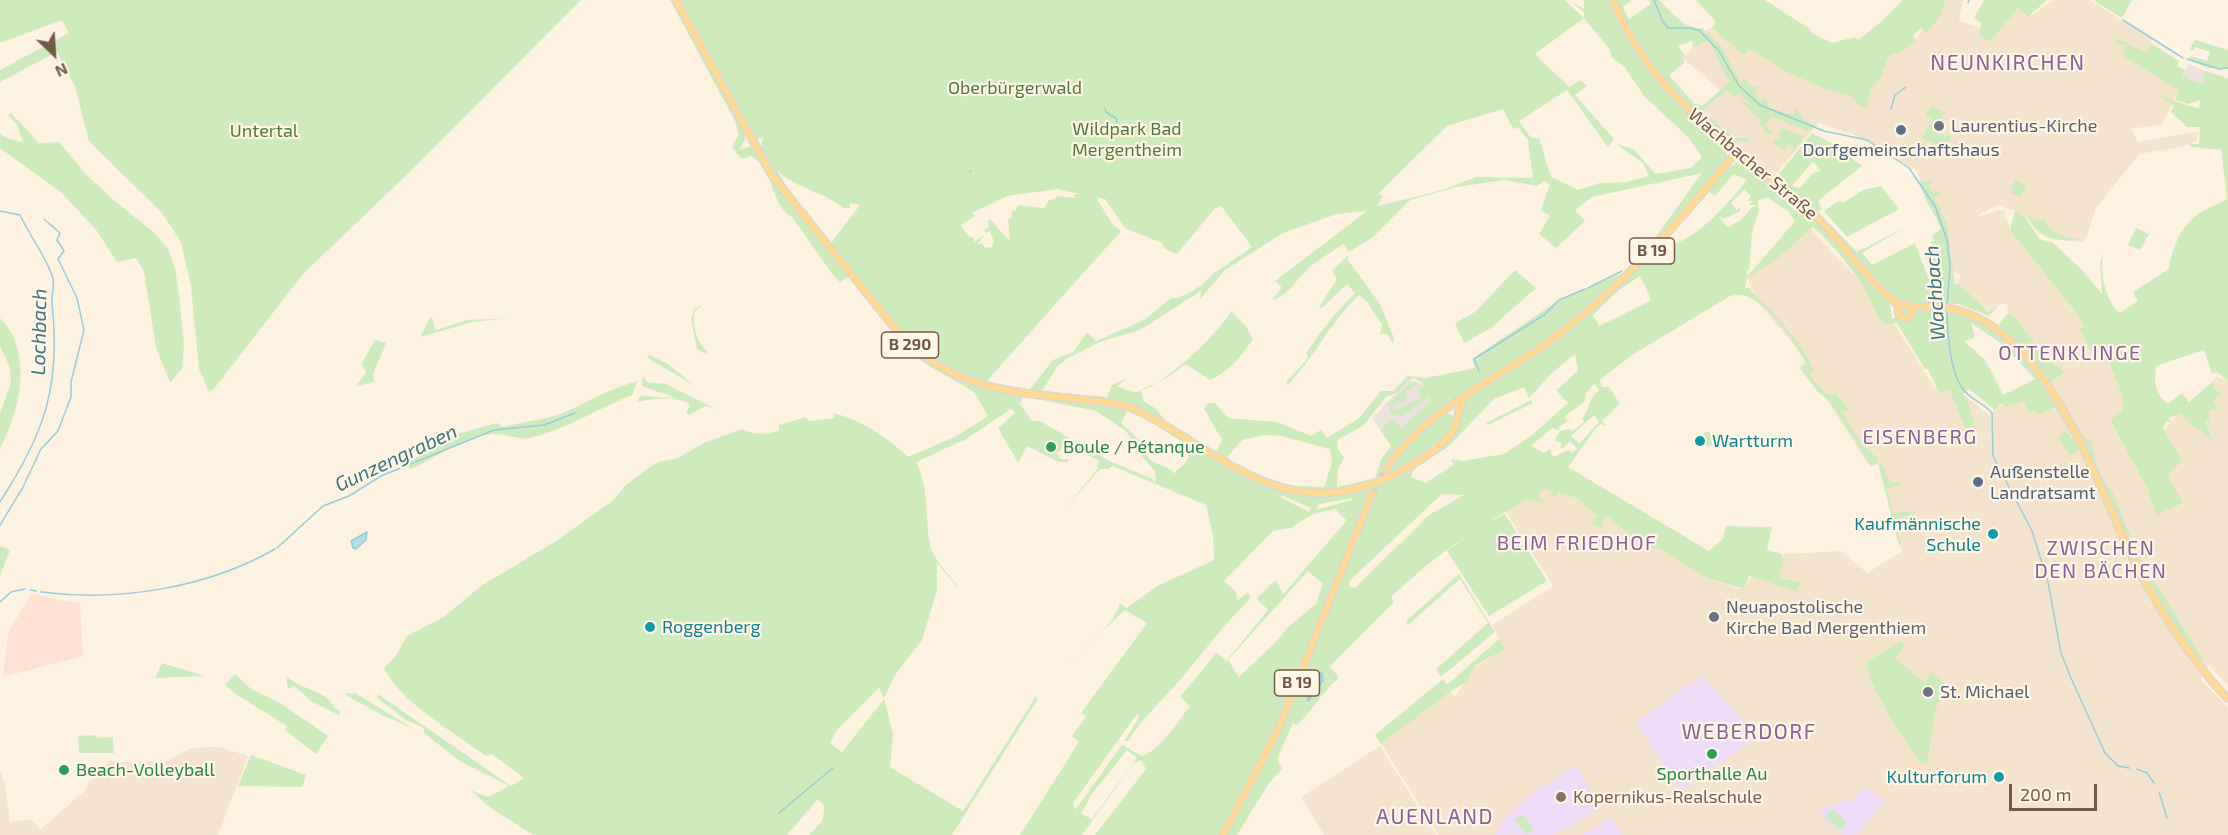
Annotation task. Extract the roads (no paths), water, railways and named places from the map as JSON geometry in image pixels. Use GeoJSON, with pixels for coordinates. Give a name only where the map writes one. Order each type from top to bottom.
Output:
{"type":"FeatureCollection","features":[{"type":"Feature","properties":{"kind":"main road","name":"B 290"},"geometry":{"type":"LineString","coordinates":[[676,0],[771,174],[900,335],[923,357],[949,373],[978,385],[1003,391],[1112,402],[1130,407],[1245,474],[1273,485],[1312,492],[1347,490],[1390,476],[1443,441],[1455,424],[1455,415],[1451,405]]}},
{"type":"Feature","properties":{"kind":"main road","name":"Wachbacher Straße"},"geometry":{"type":"LineString","coordinates":[[1613,0],[1652,71],[1723,142],[1814,214],[1851,253],[1880,290],[1900,306]]}},
{"type":"Feature","properties":{"kind":"main road"},"geometry":{"type":"LineString","coordinates":[[1723,142],[1728,160],[1743,158]]}},
{"type":"Feature","properties":{"kind":"main road","name":"B 19"},"geometry":{"type":"LineString","coordinates":[[1386,469],[1404,444],[1437,415],[1553,338],[1612,291],[1652,250],[1735,151]]}},
{"type":"Feature","properties":{"kind":"main road"},"geometry":{"type":"LineString","coordinates":[[1911,308],[1911,314],[1905,317],[1899,313],[1900,306],[1906,304],[1911,308],[1930,305],[1963,310],[2004,336],[2049,388],[2080,441],[2133,558],[2165,616],[2192,656],[2228,699]]}},
{"type":"Feature","properties":{"kind":"main road","name":"B 290"},"geometry":{"type":"LineString","coordinates":[[1455,415],[1465,396]]}},
{"type":"Feature","properties":{"kind":"main road"},"geometry":{"type":"LineString","coordinates":[[1437,415],[1447,413],[1455,415]]}},
{"type":"Feature","properties":{"kind":"main road","name":"B 19"},"geometry":{"type":"LineString","coordinates":[[1223,835],[1279,728],[1372,494]]}},
{"type":"Feature","properties":{"kind":"water"},"geometry":{"type":"Polygon","coordinates":[[[367,532],[366,540],[356,549],[353,548],[351,541],[367,532]]]}},
{"type":"Feature","properties":{"kind":"water"},"geometry":{"type":"Polygon","coordinates":[[[1322,673],[1323,680],[1308,701],[1308,688],[1318,674],[1322,673]]]}},
{"type":"Feature","properties":{"kind":"waterway","name":"Wachbach"},"geometry":{"type":"LineString","coordinates":[[1654,0],[1668,28],[1691,28],[1700,31],[1719,51],[1739,86],[1760,105],[1824,131],[1867,140],[1909,168],[1935,206],[1947,240],[1950,267],[1947,306]]}},
{"type":"Feature","properties":{"kind":"waterway"},"geometry":{"type":"LineString","coordinates":[[2123,20],[2183,58]]}},
{"type":"Feature","properties":{"kind":"waterway"},"geometry":{"type":"LineString","coordinates":[[2187,59],[2219,69],[2228,68]]}},
{"type":"Feature","properties":{"kind":"waterway"},"geometry":{"type":"LineString","coordinates":[[1891,109],[1895,95],[1906,87]]}},
{"type":"Feature","properties":{"kind":"waterway"},"geometry":{"type":"LineString","coordinates":[[1105,108],[1106,112],[1117,119],[1116,126],[1123,132]]}},
{"type":"Feature","properties":{"kind":"waterway","name":"Lochbach"},"geometry":{"type":"LineString","coordinates":[[0,211],[20,215],[49,267],[54,281],[52,300],[54,359],[46,407],[39,430],[28,453],[0,502]]}},
{"type":"Feature","properties":{"kind":"waterway"},"geometry":{"type":"LineString","coordinates":[[0,525],[22,489],[41,449],[58,431],[71,397],[71,382],[84,330],[77,298],[58,259],[64,251],[57,240],[60,233],[44,219]]}},
{"type":"Feature","properties":{"kind":"waterway"},"geometry":{"type":"LineString","coordinates":[[1608,297],[1653,254]]}},
{"type":"Feature","properties":{"kind":"waterway"},"geometry":{"type":"LineString","coordinates":[[1588,288],[1622,271]]}},
{"type":"Feature","properties":{"kind":"waterway"},"geometry":{"type":"LineString","coordinates":[[1479,371],[1474,359],[1544,315],[1559,300],[1585,289]]}},
{"type":"Feature","properties":{"kind":"waterway","name":"Wachbach"},"geometry":{"type":"LineString","coordinates":[[1947,311],[1955,373],[1966,392],[1992,413],[1993,456],[2032,531],[2048,582],[2061,653],[2105,753],[2118,766],[2129,768]]}},
{"type":"Feature","properties":{"kind":"waterway","name":"Gunzengraben"},"geometry":{"type":"LineString","coordinates":[[277,548],[323,506],[349,496],[381,476],[494,430],[544,425],[575,413]]}},
{"type":"Feature","properties":{"kind":"waterway","name":"Gunzengraben"},"geometry":{"type":"LineString","coordinates":[[41,592],[101,595],[162,589],[221,574],[275,549]]}},
{"type":"Feature","properties":{"kind":"waterway","name":"Gunzengraben"},"geometry":{"type":"LineString","coordinates":[[0,602],[11,592],[25,589]]}},
{"type":"Feature","properties":{"kind":"waterway","name":"Gunzengraben"},"geometry":{"type":"LineString","coordinates":[[30,590],[36,591]]}},
{"type":"Feature","properties":{"kind":"waterway"},"geometry":{"type":"LineString","coordinates":[[779,813],[833,768]]}},
{"type":"Feature","properties":{"kind":"waterway","name":"Wachbach"},"geometry":{"type":"LineString","coordinates":[[2137,769],[2147,773],[2154,783]]}},
{"type":"Feature","properties":{"kind":"waterway","name":"Wachbach"},"geometry":{"type":"LineString","coordinates":[[2159,792],[2167,818]]}},
{"type":"Feature","properties":{"kind":"tunnel"},"geometry":{"type":"LineString","coordinates":[[1372,494],[1386,469]]}},
{"type":"Feature","properties":{"kind":"place","name":"Laurentius-Kirche"},"geometry":{"type":"Point","coordinates":[1939,126]}},
{"type":"Feature","properties":{"kind":"place","name":"Dorfgemeinschaftshaus"},"geometry":{"type":"Point","coordinates":[1901,130]}},
{"type":"Feature","properties":{"kind":"place","name":"Wartturm"},"geometry":{"type":"Point","coordinates":[1700,441]}},
{"type":"Feature","properties":{"kind":"place","name":"Boule / Pétanque"},"geometry":{"type":"Point","coordinates":[1051,447]}},
{"type":"Feature","properties":{"kind":"place","name":"Außenstelle Landratsamt"},"geometry":{"type":"Point","coordinates":[1978,482]}},
{"type":"Feature","properties":{"kind":"place","name":"Kaufmännische Schule"},"geometry":{"type":"Point","coordinates":[1993,534]}},
{"type":"Feature","properties":{"kind":"place","name":"Neuapostolische Kirche Bad Mergenthiem"},"geometry":{"type":"Point","coordinates":[1714,617]}},
{"type":"Feature","properties":{"kind":"place","name":"Roggenberg"},"geometry":{"type":"Point","coordinates":[650,627]}},
{"type":"Feature","properties":{"kind":"place","name":"St. Michael"},"geometry":{"type":"Point","coordinates":[1928,692]}},
{"type":"Feature","properties":{"kind":"place","name":"Sporthalle Au"},"geometry":{"type":"Point","coordinates":[1712,754]}},
{"type":"Feature","properties":{"kind":"place","name":"Beach-Volleyball"},"geometry":{"type":"Point","coordinates":[64,770]}},
{"type":"Feature","properties":{"kind":"place","name":"Kulturforum"},"geometry":{"type":"Point","coordinates":[1999,777]}},
{"type":"Feature","properties":{"kind":"place","name":"Kopernikus-Realschule"},"geometry":{"type":"Point","coordinates":[1561,797]}},
{"type":"Feature","properties":{"kind":"district","name":"NEUNKIRCHEN"},"geometry":{"type":"Point","coordinates":[2008,63]}},
{"type":"Feature","properties":{"kind":"district","name":"OTTENKLINGE"},"geometry":{"type":"Point","coordinates":[2070,353]}},
{"type":"Feature","properties":{"kind":"district","name":"EISENBERG"},"geometry":{"type":"Point","coordinates":[1920,437]}},
{"type":"Feature","properties":{"kind":"district","name":"BEIM FRIEDHOF"},"geometry":{"type":"Point","coordinates":[1577,543]}},
{"type":"Feature","properties":{"kind":"district","name":"ZWISCHEN DEN BÄCHEN"},"geometry":{"type":"Point","coordinates":[2101,560]}},
{"type":"Feature","properties":{"kind":"district","name":"WEBERDORF"},"geometry":{"type":"Point","coordinates":[1749,732]}},
{"type":"Feature","properties":{"kind":"district","name":"AUENLAND"},"geometry":{"type":"Point","coordinates":[1435,817]}},
{"type":"Feature","properties":{"kind":"park label","name":"Oberbürgerwald"},"geometry":{"type":"Point","coordinates":[1015,88]}},
{"type":"Feature","properties":{"kind":"park label","name":"Untertal"},"geometry":{"type":"Point","coordinates":[264,131]}},
{"type":"Feature","properties":{"kind":"park label","name":"Wildpark Bad Mergentheim"},"geometry":{"type":"Point","coordinates":[1127,139]}}]}
